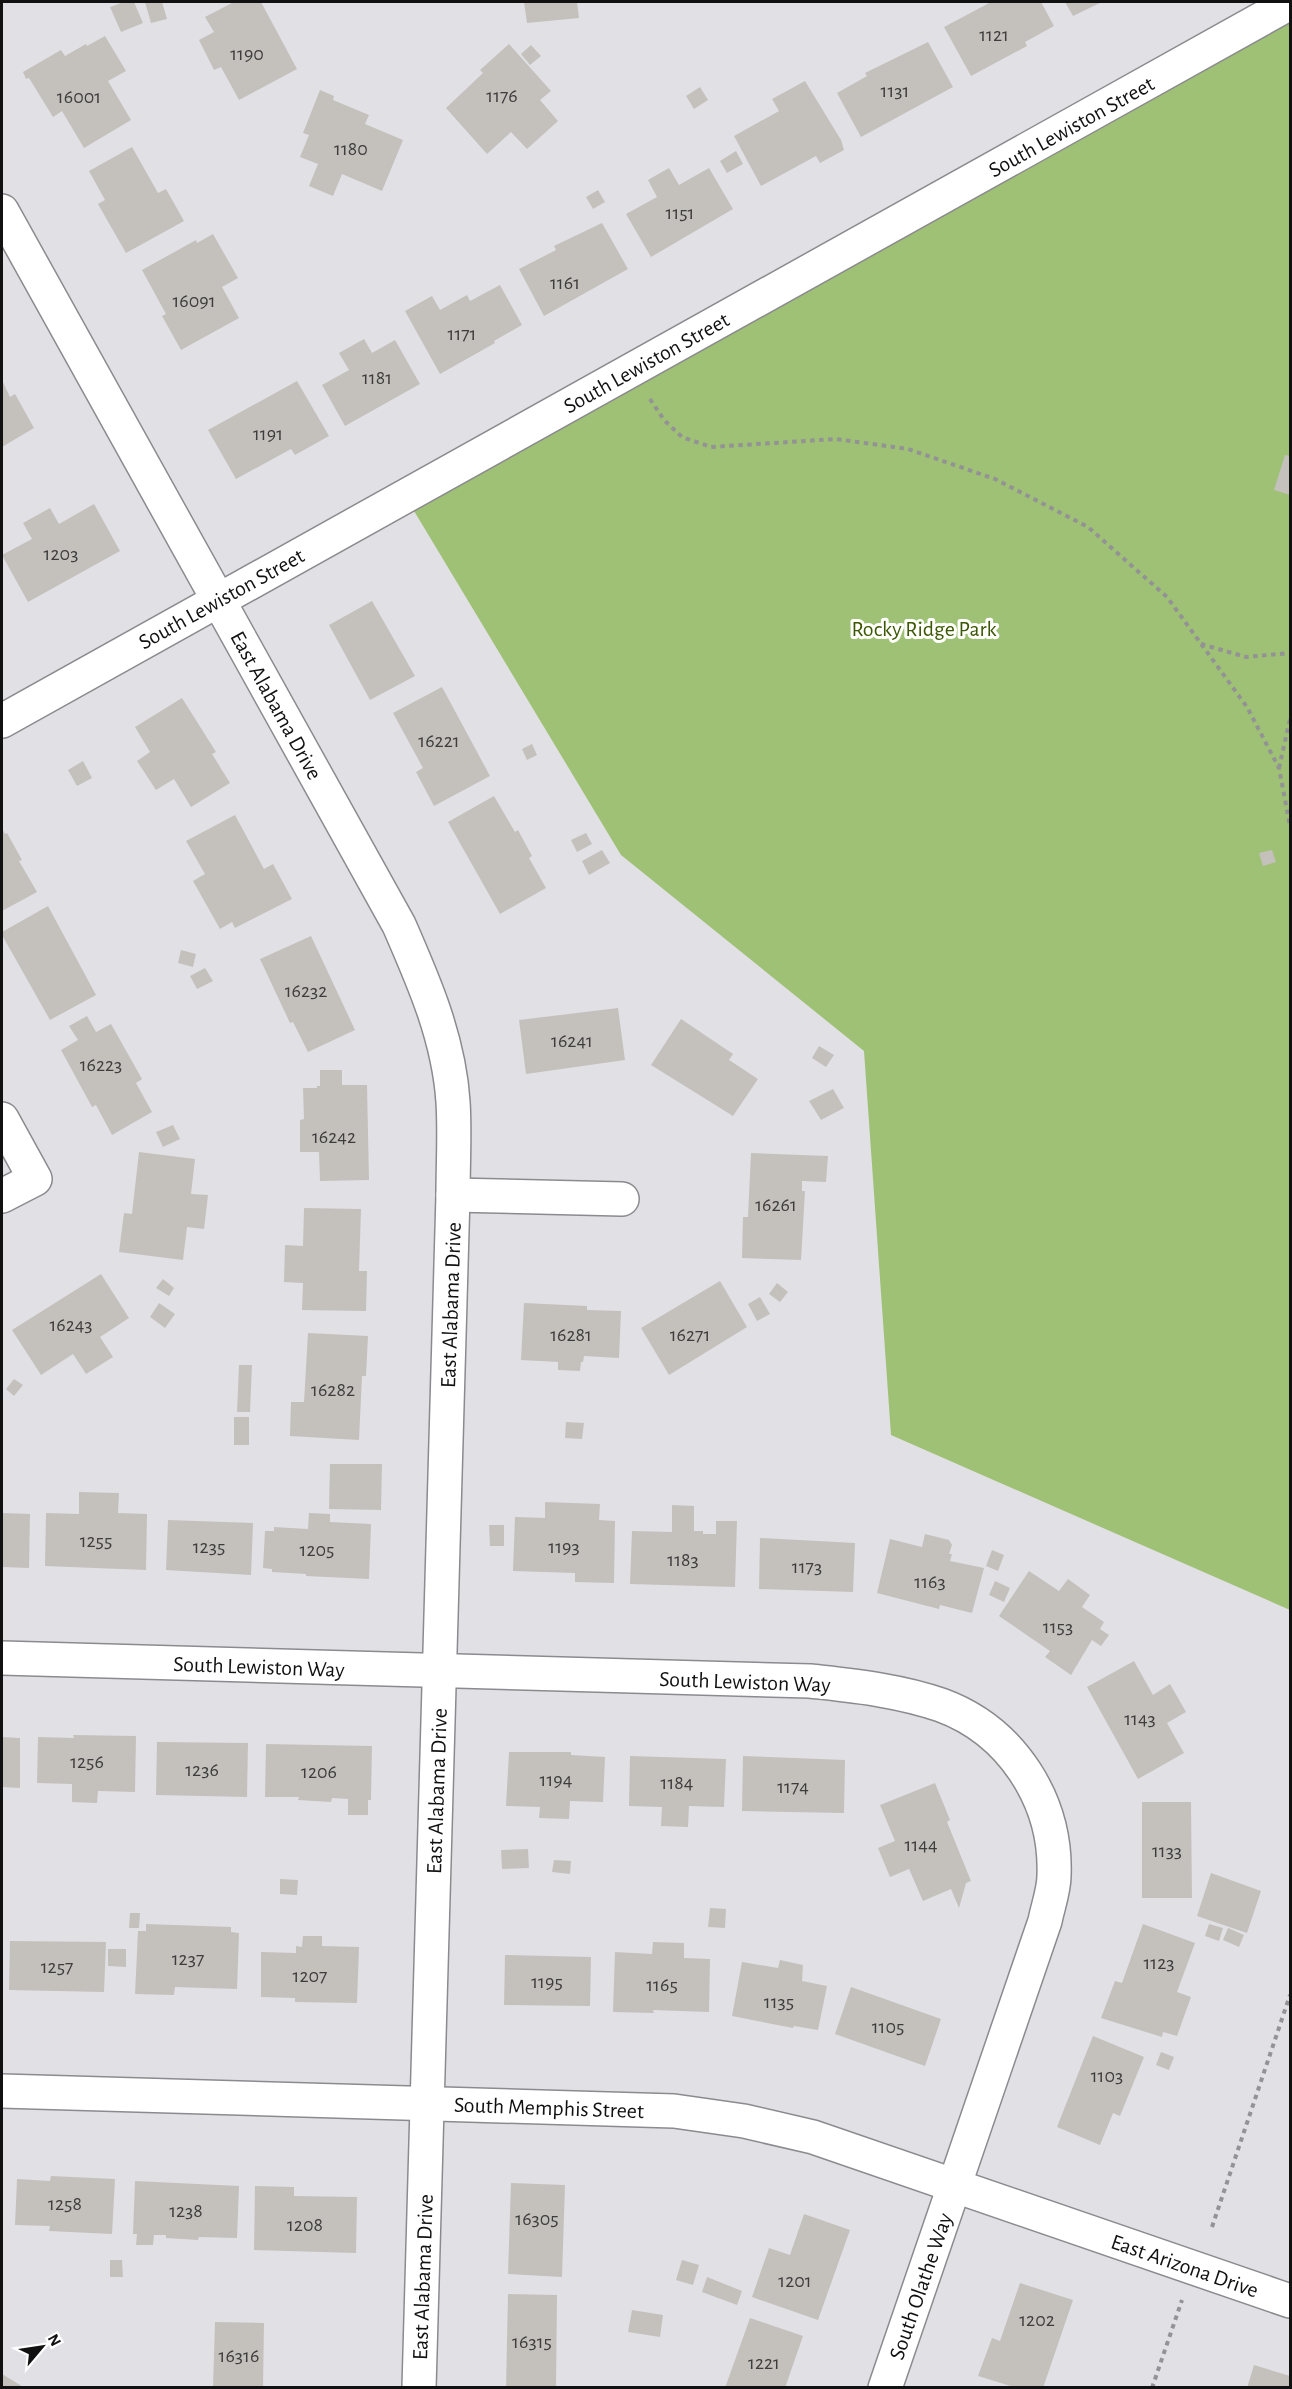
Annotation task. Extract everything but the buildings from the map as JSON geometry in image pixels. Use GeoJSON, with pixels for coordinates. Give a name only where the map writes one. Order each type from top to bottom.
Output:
{"type":"FeatureCollection","features":[{"type":"Feature","properties":{"kind":"street","name":"South Lewiston Street"},"geometry":{"type":"LineString","coordinates":[[2,721],[1290,3]]}},
{"type":"Feature","properties":{"kind":"street","name":"East Alabama Drive"},"geometry":{"type":"LineString","coordinates":[[2,211],[399,925],[427,988],[441,1032],[453,1101],[453,1195],[419,2388]]}},
{"type":"Feature","properties":{"kind":"street"},"geometry":{"type":"LineString","coordinates":[[2,1119],[35,1179],[2,1196]]}},
{"type":"Feature","properties":{"kind":"street","name":"East Alabama Drive"},"geometry":{"type":"LineString","coordinates":[[453,1195],[622,1199]]}},
{"type":"Feature","properties":{"kind":"street","name":"South Lewiston Way"},"geometry":{"type":"LineString","coordinates":[[2,1658],[810,1682],[879,1689],[940,1705],[965,1716],[1001,1741],[1024,1768],[1041,1799],[1052,1833],[1054,1877],[1045,1921],[955,2186]]}},
{"type":"Feature","properties":{"kind":"street","name":"South Memphis Street"},"geometry":{"type":"LineString","coordinates":[[2,2091],[674,2111],[744,2121],[813,2137],[1079,2228]]}},
{"type":"Feature","properties":{"kind":"street","name":"South Olathe Way"},"geometry":{"type":"LineString","coordinates":[[885,2388],[955,2186]]}},
{"type":"Feature","properties":{"kind":"street","name":"East Arizona Drive"},"geometry":{"type":"LineString","coordinates":[[1079,2228],[1290,2301]]}},
{"type":"Feature","properties":{"kind":"path"},"geometry":{"type":"LineString","coordinates":[[648,396],[664,420],[682,437],[711,447],[836,439],[908,449],[995,479],[1088,527],[1167,597],[1247,707],[1279,768],[1290,826]]}},
{"type":"Feature","properties":{"kind":"path"},"geometry":{"type":"LineString","coordinates":[[1201,644],[1246,657],[1290,653]]}},
{"type":"Feature","properties":{"kind":"path"},"geometry":{"type":"LineString","coordinates":[[1279,768],[1290,719]]}},
{"type":"Feature","properties":{"kind":"path"},"geometry":{"type":"LineString","coordinates":[[1212,2227],[1290,1995]]}},
{"type":"Feature","properties":{"kind":"path"},"geometry":{"type":"LineString","coordinates":[[1152,2388],[1183,2297]]}},
{"type":"Feature","properties":{"kind":"green space","name":"Rocky Ridge Park"},"geometry":{"type":"Polygon","coordinates":[[[1290,2],[1290,1610],[891,1435],[864,1051],[621,855],[405,496],[1290,2]]]}}]}
